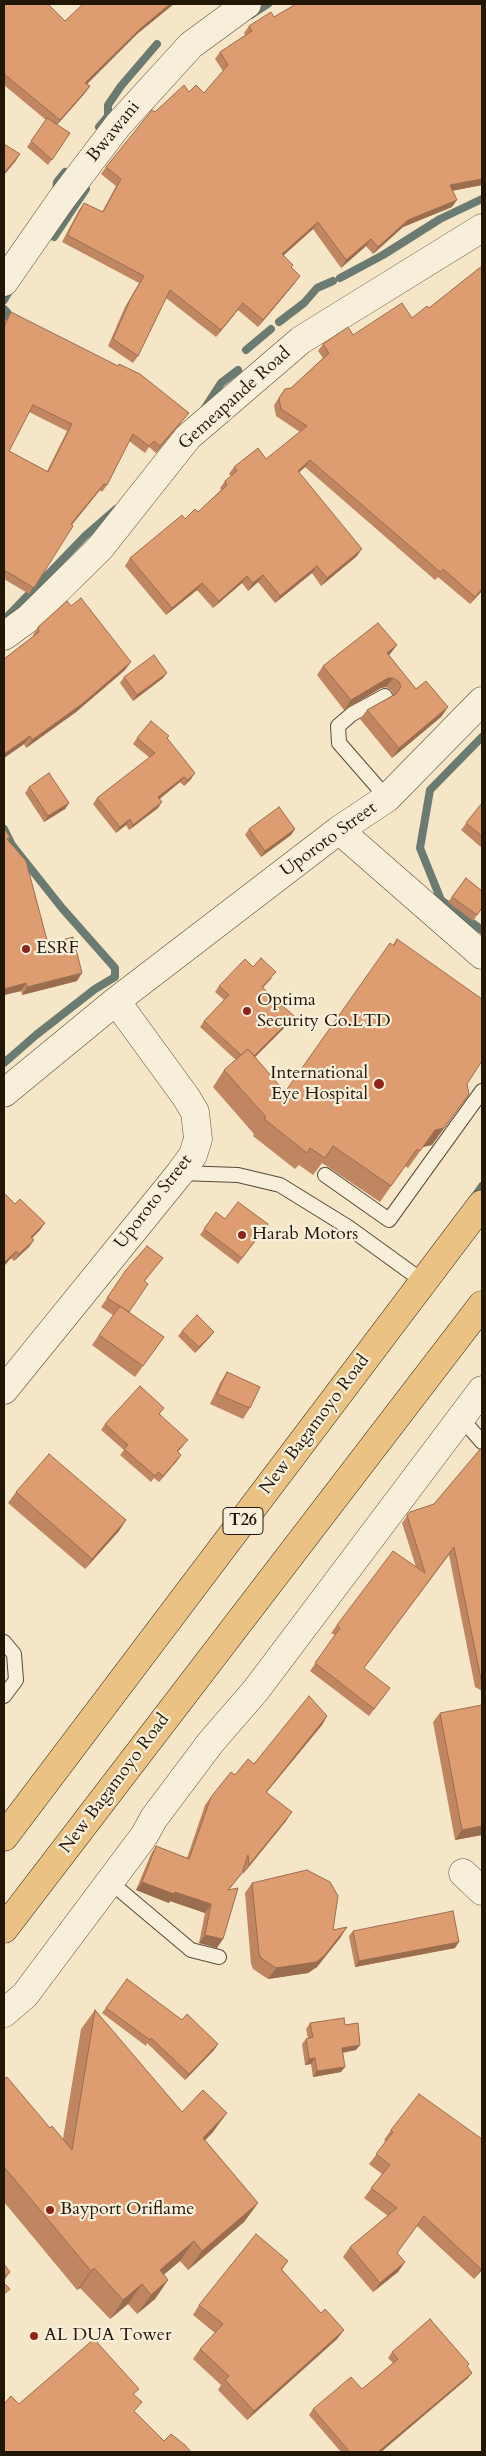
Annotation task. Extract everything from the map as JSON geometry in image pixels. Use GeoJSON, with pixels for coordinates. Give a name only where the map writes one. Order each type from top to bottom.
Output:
{"type":"FeatureCollection","features":[{"type":"Feature","properties":{"kind":"highway","name":"New Bagamoyo Road"},"geometry":{"type":"LineString","coordinates":[[4,1837],[482,1204]]}},
{"type":"Feature","properties":{"kind":"highway","name":"New Bagamoyo Road"},"geometry":{"type":"LineString","coordinates":[[4,1929],[482,1305]]}},
{"type":"Feature","properties":{"kind":"street","name":"Bwawani"},"geometry":{"type":"LineString","coordinates":[[4,282],[118,125],[190,45],[247,4]]}},
{"type":"Feature","properties":{"kind":"street","name":"Gemeapande Road"},"geometry":{"type":"LineString","coordinates":[[4,636],[29,618],[100,548],[188,436],[294,346],[482,228]]}},
{"type":"Feature","properties":{"kind":"street","name":"Uporoto Street"},"geometry":{"type":"LineString","coordinates":[[4,1093],[116,1001],[339,830],[387,798],[482,701]]}},
{"type":"Feature","properties":{"kind":"street"},"geometry":{"type":"LineString","coordinates":[[339,830],[482,955]]}},
{"type":"Feature","properties":{"kind":"street","name":"Uporoto Street"},"geometry":{"type":"LineString","coordinates":[[4,1390],[180,1173],[193,1155],[198,1139],[195,1112],[116,1001]]}},
{"type":"Feature","properties":{"kind":"street"},"geometry":{"type":"LineString","coordinates":[[4,2013],[25,1995],[109,1880],[144,1836],[154,1818],[212,1742],[256,1690],[482,1390]]}},
{"type":"Feature","properties":{"kind":"lane"},"geometry":{"type":"LineString","coordinates":[[385,696],[352,714],[338,726],[339,743],[387,798]]}},
{"type":"Feature","properties":{"kind":"lane"},"geometry":{"type":"LineString","coordinates":[[326,1175],[389,1220],[482,1091]]}},
{"type":"Feature","properties":{"kind":"lane"},"geometry":{"type":"LineString","coordinates":[[180,1173],[238,1175],[280,1185],[348,1227],[424,1282]]}},
{"type":"Feature","properties":{"kind":"lane"},"geometry":{"type":"LineString","coordinates":[[461,1418],[482,1442]]}},
{"type":"Feature","properties":{"kind":"lane"},"geometry":{"type":"LineString","coordinates":[[4,1642],[14,1654],[16,1680],[4,1696]]}},
{"type":"Feature","properties":{"kind":"lane"},"geometry":{"type":"LineString","coordinates":[[109,1880],[191,1950],[220,1957]]}},
{"type":"Feature","properties":{"kind":"building"},"geometry":{"type":"Polygon","coordinates":[[[4,4],[48,4],[65,21],[83,4],[170,4],[141,28],[85,83],[90,86],[60,120],[4,74],[4,4]]]}},
{"type":"Feature","properties":{"kind":"building"},"geometry":{"type":"Polygon","coordinates":[[[296,4],[482,4],[482,179],[450,185],[457,200],[408,220],[378,247],[371,239],[346,260],[318,222],[282,254],[293,265],[291,267],[300,276],[263,320],[243,303],[221,330],[170,290],[138,356],[113,339],[130,300],[144,276],[67,235],[84,203],[103,212],[121,179],[106,167],[152,110],[155,112],[184,85],[189,92],[196,85],[204,93],[228,65],[220,52],[252,31],[249,26],[271,12],[274,17],[296,4]]]}},
{"type":"Feature","properties":{"kind":"building"},"geometry":{"type":"Polygon","coordinates":[[[47,118],[70,133],[52,160],[31,141],[47,118]]]}},
{"type":"Feature","properties":{"kind":"building"},"geometry":{"type":"Polygon","coordinates":[[[4,144],[20,154],[4,173],[4,144]]]}},
{"type":"Feature","properties":{"kind":"building"},"geometry":{"type":"Polygon","coordinates":[[[482,266],[482,589],[475,597],[443,569],[440,572],[310,460],[298,471],[362,549],[327,578],[317,566],[280,596],[263,575],[253,583],[247,576],[219,601],[202,583],[172,608],[130,558],[182,515],[185,519],[195,509],[198,512],[227,485],[225,481],[237,471],[234,467],[258,448],[266,459],[307,426],[281,409],[279,398],[285,389],[291,388],[329,353],[323,344],[348,327],[353,335],[402,303],[412,318],[427,306],[429,308],[482,266]]]}},
{"type":"Feature","properties":{"kind":"building"},"geometry":{"type":"Polygon","coordinates":[[[11,312],[118,366],[119,364],[140,374],[189,413],[160,446],[154,441],[149,446],[133,434],[107,485],[104,484],[71,524],[73,526],[34,588],[6,571],[4,576],[4,327],[11,312]],[[33,405],[9,451],[48,472],[72,424],[33,405]]]}},
{"type":"Feature","properties":{"kind":"building"},"geometry":{"type":"Polygon","coordinates":[[[81,598],[131,662],[82,704],[32,740],[30,736],[4,754],[4,659],[39,632],[38,627],[67,601],[71,606],[81,598]]]}},
{"type":"Feature","properties":{"kind":"building"},"geometry":{"type":"Polygon","coordinates":[[[378,623],[397,645],[387,653],[416,689],[426,681],[448,707],[399,748],[367,710],[396,694],[401,687],[399,682],[393,678],[388,678],[351,700],[323,666],[378,623]]]}},
{"type":"Feature","properties":{"kind":"building"},"geometry":{"type":"Polygon","coordinates":[[[154,655],[167,673],[137,695],[124,677],[154,655]]]}},
{"type":"Feature","properties":{"kind":"building"},"geometry":{"type":"Polygon","coordinates":[[[151,721],[169,736],[167,738],[195,773],[188,780],[184,777],[158,797],[162,802],[133,825],[130,819],[120,827],[97,798],[155,753],[137,738],[151,721]]]}},
{"type":"Feature","properties":{"kind":"building"},"geometry":{"type":"Polygon","coordinates":[[[49,773],[69,803],[48,816],[29,787],[49,773]]]}},
{"type":"Feature","properties":{"kind":"building"},"geometry":{"type":"Polygon","coordinates":[[[482,803],[482,836],[466,823],[482,803]]]}},
{"type":"Feature","properties":{"kind":"building"},"geometry":{"type":"Polygon","coordinates":[[[279,807],[295,829],[265,851],[249,829],[279,807]]]}},
{"type":"Feature","properties":{"kind":"building"},"geometry":{"type":"Polygon","coordinates":[[[4,828],[10,837],[7,839],[26,861],[48,944],[73,937],[82,973],[27,987],[26,983],[4,989],[4,828]]]}},
{"type":"Feature","properties":{"kind":"building"},"geometry":{"type":"Polygon","coordinates":[[[466,878],[482,891],[482,908],[477,915],[452,897],[466,878]]]}},
{"type":"Feature","properties":{"kind":"building","name":"International Eye Hospital"},"geometry":{"type":"Polygon","coordinates":[[[397,939],[482,999],[482,1061],[467,1084],[469,1094],[444,1128],[435,1130],[420,1151],[417,1149],[391,1186],[333,1146],[325,1158],[310,1148],[307,1153],[264,1119],[266,1117],[224,1070],[248,1049],[285,1092],[390,943],[394,946],[397,939]]]}},
{"type":"Feature","properties":{"kind":"building","name":"Optima Security Co.LTD"},"geometry":{"type":"Polygon","coordinates":[[[261,958],[276,972],[262,987],[294,1016],[254,1056],[248,1049],[241,1055],[204,1021],[229,995],[219,986],[245,959],[253,967],[261,958]]]}},
{"type":"Feature","properties":{"kind":"building"},"geometry":{"type":"Polygon","coordinates":[[[4,1193],[15,1204],[20,1199],[45,1223],[31,1237],[34,1240],[19,1254],[16,1251],[5,1262],[4,1260],[4,1193]]]}},
{"type":"Feature","properties":{"kind":"building"},"geometry":{"type":"Polygon","coordinates":[[[238,1202],[268,1224],[242,1258],[204,1229],[216,1212],[225,1219],[238,1202]]]}},
{"type":"Feature","properties":{"kind":"building"},"geometry":{"type":"Polygon","coordinates":[[[147,1246],[163,1258],[144,1281],[148,1284],[129,1312],[107,1298],[126,1270],[147,1246]]]}},
{"type":"Feature","properties":{"kind":"building"},"geometry":{"type":"Polygon","coordinates":[[[120,1306],[164,1337],[143,1366],[99,1335],[120,1306]]]}},
{"type":"Feature","properties":{"kind":"building"},"geometry":{"type":"Polygon","coordinates":[[[197,1315],[214,1332],[199,1347],[182,1331],[197,1315]]]}},
{"type":"Feature","properties":{"kind":"building"},"geometry":{"type":"Polygon","coordinates":[[[227,1372],[260,1387],[250,1408],[217,1394],[227,1372]]]}},
{"type":"Feature","properties":{"kind":"building"},"geometry":{"type":"Polygon","coordinates":[[[140,1386],[164,1408],[159,1414],[188,1440],[177,1451],[181,1455],[163,1476],[158,1472],[155,1476],[124,1449],[128,1445],[105,1424],[140,1386]]]}},
{"type":"Feature","properties":{"kind":"building"},"geometry":{"type":"Polygon","coordinates":[[[482,1447],[482,1681],[454,1547],[364,1668],[390,1688],[374,1709],[315,1663],[340,1628],[337,1625],[393,1551],[425,1573],[407,1515],[410,1512],[434,1504],[482,1447]]]}},
{"type":"Feature","properties":{"kind":"building"},"geometry":{"type":"Polygon","coordinates":[[[49,1454],[126,1520],[92,1559],[16,1492],[49,1454]]]}},
{"type":"Feature","properties":{"kind":"building"},"geometry":{"type":"Polygon","coordinates":[[[309,1696],[327,1716],[266,1792],[292,1812],[249,1865],[248,1855],[242,1873],[228,1890],[238,1888],[223,1939],[205,1935],[211,1904],[175,1892],[174,1894],[142,1882],[156,1846],[189,1859],[211,1797],[231,1772],[235,1775],[248,1759],[254,1764],[309,1696]]]}},
{"type":"Feature","properties":{"kind":"building"},"geometry":{"type":"Polygon","coordinates":[[[482,1705],[482,1826],[462,1830],[440,1713],[482,1705]]]}},
{"type":"Feature","properties":{"kind":"building"},"geometry":{"type":"Polygon","coordinates":[[[307,1870],[330,1882],[338,1896],[333,1930],[347,1927],[324,1956],[316,1962],[276,1968],[261,1958],[259,1954],[252,1883],[307,1870]]]}},
{"type":"Feature","properties":{"kind":"building"},"geometry":{"type":"Polygon","coordinates":[[[453,1911],[459,1942],[359,1961],[353,1931],[453,1911]]]}},
{"type":"Feature","properties":{"kind":"building"},"geometry":{"type":"Polygon","coordinates":[[[127,1979],[182,2020],[187,2014],[218,2044],[189,2074],[151,2038],[150,2040],[106,2008],[127,1979]]]}},
{"type":"Feature","properties":{"kind":"building"},"geometry":{"type":"Polygon","coordinates":[[[95,2010],[182,2112],[203,2090],[227,2113],[203,2138],[258,2203],[202,2251],[194,2241],[160,2270],[168,2280],[151,2295],[142,2284],[123,2300],[94,2268],[91,2271],[4,2167],[4,2079],[7,2077],[50,2128],[52,2126],[72,2150],[95,2010]]]}},
{"type":"Feature","properties":{"kind":"building"},"geometry":{"type":"Polygon","coordinates":[[[344,2018],[345,2025],[358,2023],[360,2045],[342,2048],[345,2067],[317,2071],[315,2058],[309,2059],[306,2039],[313,2037],[310,2023],[344,2018]]]}},
{"type":"Feature","properties":{"kind":"building"},"geometry":{"type":"Polygon","coordinates":[[[419,2094],[482,2139],[482,2267],[481,2269],[424,2216],[397,2253],[405,2262],[380,2283],[350,2247],[397,2208],[371,2188],[390,2165],[376,2154],[393,2132],[391,2130],[419,2094]]]}},
{"type":"Feature","properties":{"kind":"building"},"geometry":{"type":"Polygon","coordinates":[[[256,2234],[288,2261],[281,2269],[321,2313],[325,2309],[344,2330],[254,2411],[225,2380],[229,2376],[200,2349],[223,2324],[199,2305],[256,2234]]]}},
{"type":"Feature","properties":{"kind":"building"},"geometry":{"type":"Polygon","coordinates":[[[4,2264],[10,2272],[4,2277],[4,2264]]]}},
{"type":"Feature","properties":{"kind":"building"},"geometry":{"type":"Polygon","coordinates":[[[4,2283],[10,2289],[4,2294],[4,2283]]]}},
{"type":"Feature","properties":{"kind":"building"},"geometry":{"type":"Polygon","coordinates":[[[430,2319],[469,2364],[467,2366],[472,2373],[378,2452],[350,2452],[313,2409],[351,2377],[362,2389],[398,2359],[392,2352],[430,2319]]]}},
{"type":"Feature","properties":{"kind":"building"},"geometry":{"type":"Polygon","coordinates":[[[94,2339],[139,2389],[133,2394],[142,2402],[134,2411],[164,2441],[171,2434],[191,2452],[4,2452],[4,2404],[11,2396],[19,2404],[94,2339]]]}},
{"type":"Feature","properties":{"kind":"waterway"},"geometry":{"type":"LineString","coordinates":[[251,15],[268,4]]}},
{"type":"Feature","properties":{"kind":"waterway"},"geometry":{"type":"LineString","coordinates":[[99,127],[108,116],[108,105],[121,86],[157,44]]}},
{"type":"Feature","properties":{"kind":"waterway"},"geometry":{"type":"LineString","coordinates":[[56,192],[57,182],[65,172]]}},
{"type":"Feature","properties":{"kind":"waterway"},"geometry":{"type":"LineString","coordinates":[[54,237],[86,189]]}},
{"type":"Feature","properties":{"kind":"waterway"},"geometry":{"type":"LineString","coordinates":[[340,278],[383,255],[440,219],[482,199]]}},
{"type":"Feature","properties":{"kind":"waterway"},"geometry":{"type":"LineString","coordinates":[[279,322],[304,303],[317,288],[333,281]]}},
{"type":"Feature","properties":{"kind":"waterway"},"geometry":{"type":"LineString","coordinates":[[4,300],[12,286]]}},
{"type":"Feature","properties":{"kind":"waterway"},"geometry":{"type":"LineString","coordinates":[[4,309],[7,312],[4,317]]}},
{"type":"Feature","properties":{"kind":"waterway"},"geometry":{"type":"LineString","coordinates":[[246,350],[271,329]]}},
{"type":"Feature","properties":{"kind":"waterway"},"geometry":{"type":"LineString","coordinates":[[205,408],[221,383],[238,370]]}},
{"type":"Feature","properties":{"kind":"waterway"},"geometry":{"type":"LineString","coordinates":[[4,620],[85,536],[116,509]]}},
{"type":"Feature","properties":{"kind":"waterway"},"geometry":{"type":"LineString","coordinates":[[482,737],[430,790],[420,848],[441,900],[482,930]]}},
{"type":"Feature","properties":{"kind":"waterway"},"geometry":{"type":"LineString","coordinates":[[4,829],[12,845],[62,908],[115,968],[115,977],[95,989],[36,1035],[4,1063]]}},
{"type":"Feature","properties":{"kind":"waterway"},"geometry":{"type":"LineString","coordinates":[[473,1199],[482,1186]]}},
{"type":"Feature","properties":{"kind":"place","name":"ESRF"},"geometry":{"type":"Point","coordinates":[26,949]}},
{"type":"Feature","properties":{"kind":"place","name":"Optima Security Co.LTD"},"geometry":{"type":"Point","coordinates":[247,1011]}},
{"type":"Feature","properties":{"kind":"place","name":"International Eye Hospital"},"geometry":{"type":"Point","coordinates":[379,1084]}},
{"type":"Feature","properties":{"kind":"place","name":"Harab Motors"},"geometry":{"type":"Point","coordinates":[242,1235]}},
{"type":"Feature","properties":{"kind":"place","name":"Bayport Oriflame"},"geometry":{"type":"Point","coordinates":[50,2210]}},
{"type":"Feature","properties":{"kind":"place","name":"AL DUA Tower"},"geometry":{"type":"Point","coordinates":[34,2336]}}]}
